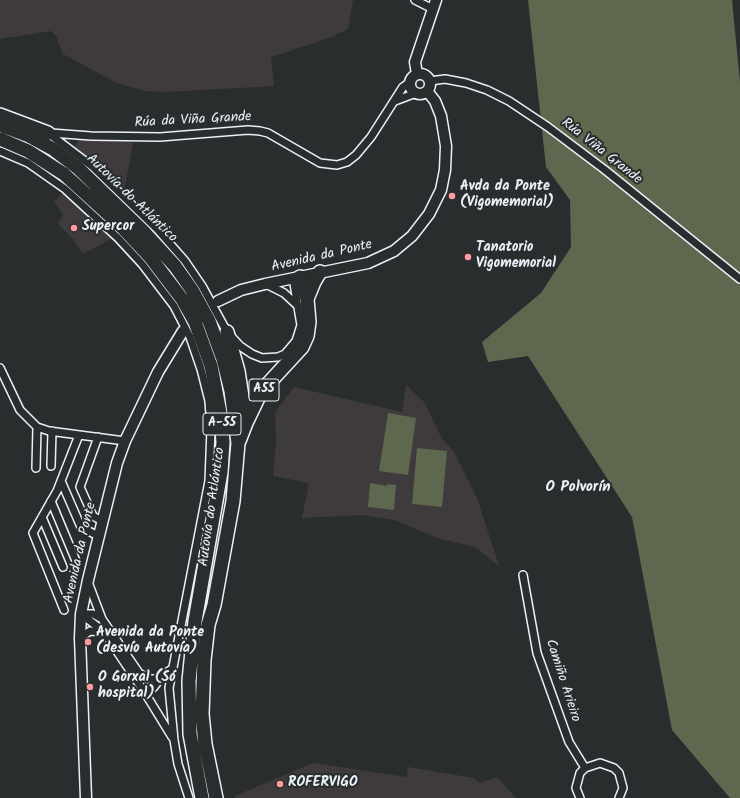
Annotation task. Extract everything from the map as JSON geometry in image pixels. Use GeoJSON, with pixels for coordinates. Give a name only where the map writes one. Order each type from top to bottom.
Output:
{"type":"FeatureCollection","features":[{"type":"Feature","properties":{"kind":"highway"},"geometry":{"type":"LineString","coordinates":[[0,115],[48,133]]}},
{"type":"Feature","properties":{"kind":"highway","name":"Autovía do Atlántico"},"geometry":{"type":"LineString","coordinates":[[0,125],[29,136],[53,149],[78,168],[144,230],[175,266],[192,290],[209,321],[223,359],[231,391],[238,443],[233,501],[214,605],[208,625],[202,692],[203,722],[210,776],[216,798]]}},
{"type":"Feature","properties":{"kind":"highway","name":"Autovía do Atlántico"},"geometry":{"type":"LineString","coordinates":[[0,139],[28,151],[64,174],[121,226],[150,257],[182,299],[194,322],[211,366],[221,418],[221,472],[196,621],[189,681],[190,734],[202,798]]}},
{"type":"Feature","properties":{"kind":"highway"},"geometry":{"type":"LineString","coordinates":[[303,303],[320,272]]}},
{"type":"Feature","properties":{"kind":"highway","name":"A55"},"geometry":{"type":"LineString","coordinates":[[238,443],[246,423],[267,385],[289,362],[307,336],[309,322],[297,278]]}},
{"type":"Feature","properties":{"kind":"highway"},"geometry":{"type":"LineString","coordinates":[[227,332],[238,371],[246,423]]}},
{"type":"Feature","properties":{"kind":"street"},"geometry":{"type":"LineString","coordinates":[[416,0],[434,4],[414,62],[417,74]]}},
{"type":"Feature","properties":{"kind":"street"},"geometry":{"type":"LineString","coordinates":[[395,101],[416,92],[420,94],[428,86],[425,75],[417,74],[410,82],[411,86],[416,92]]}},
{"type":"Feature","properties":{"kind":"street","name":"Rúa Viña Grande"},"geometry":{"type":"LineString","coordinates":[[428,86],[445,79],[466,83],[487,90],[509,101],[548,127],[599,165],[740,279]]}},
{"type":"Feature","properties":{"kind":"street","name":"Rúa da Viña Grande"},"geometry":{"type":"LineString","coordinates":[[48,133],[160,137],[260,130],[268,133],[320,163],[337,165],[347,162],[356,155],[371,137],[403,87],[410,82]]}},
{"type":"Feature","properties":{"kind":"street","name":"Avenida da Ponte"},"geometry":{"type":"LineString","coordinates":[[218,301],[241,290],[368,263],[382,257],[404,244],[429,214],[441,190],[445,170],[446,152],[441,116],[428,86]]}},
{"type":"Feature","properties":{"kind":"street"},"geometry":{"type":"LineString","coordinates":[[48,133],[68,146],[93,167],[152,224],[185,261],[202,286],[227,332],[240,346],[252,354],[262,358],[278,357],[291,348],[300,332],[303,303],[265,284]]}},
{"type":"Feature","properties":{"kind":"street"},"geometry":{"type":"LineString","coordinates":[[68,146],[73,135]]}},
{"type":"Feature","properties":{"kind":"street"},"geometry":{"type":"LineString","coordinates":[[0,150],[28,163],[46,174],[65,189],[118,238],[151,275],[174,306],[190,337],[198,363],[209,401],[211,456],[209,481],[169,688],[178,764],[190,798]]}},
{"type":"Feature","properties":{"kind":"street","name":"Avenida da Ponte"},"geometry":{"type":"LineString","coordinates":[[86,798],[80,638],[81,614],[98,536],[117,463],[125,442],[158,372],[182,331]]}},
{"type":"Feature","properties":{"kind":"street"},"geometry":{"type":"LineString","coordinates":[[0,368],[20,410],[37,427],[52,431],[125,442]]}},
{"type":"Feature","properties":{"kind":"street"},"geometry":{"type":"LineString","coordinates":[[36,468],[37,427]]}},
{"type":"Feature","properties":{"kind":"street"},"geometry":{"type":"LineString","coordinates":[[51,466],[52,431]]}},
{"type":"Feature","properties":{"kind":"street"},"geometry":{"type":"LineString","coordinates":[[64,610],[33,533],[51,501],[79,435]]}},
{"type":"Feature","properties":{"kind":"street"},"geometry":{"type":"LineString","coordinates":[[98,437],[80,487],[93,516],[102,521]]}},
{"type":"Feature","properties":{"kind":"street"},"geometry":{"type":"LineString","coordinates":[[60,481],[81,527],[98,536]]}},
{"type":"Feature","properties":{"kind":"street"},"geometry":{"type":"LineString","coordinates":[[51,501],[76,561]]}},
{"type":"Feature","properties":{"kind":"street"},"geometry":{"type":"LineString","coordinates":[[42,517],[63,567]]}},
{"type":"Feature","properties":{"kind":"street","name":"Camiño Arieiro"},"geometry":{"type":"LineString","coordinates":[[522,575],[537,653],[569,742],[585,768]]}},
{"type":"Feature","properties":{"kind":"street"},"geometry":{"type":"LineString","coordinates":[[88,580],[102,619],[139,673],[148,679],[157,679],[172,669]]}},
{"type":"Feature","properties":{"kind":"street"},"geometry":{"type":"LineString","coordinates":[[81,614],[104,632],[145,693],[174,740]]}},
{"type":"Feature","properties":{"kind":"street"},"geometry":{"type":"LineString","coordinates":[[81,614],[93,614],[102,619]]}},
{"type":"Feature","properties":{"kind":"street"},"geometry":{"type":"LineString","coordinates":[[80,638],[90,631],[104,632]]}},
{"type":"Feature","properties":{"kind":"street"},"geometry":{"type":"LineString","coordinates":[[145,693],[158,683],[157,679]]}},
{"type":"Feature","properties":{"kind":"street"},"geometry":{"type":"LineString","coordinates":[[580,798],[576,788],[577,780],[585,768],[600,763],[614,768],[622,780],[623,788],[619,798]]}},
{"type":"Feature","properties":{"kind":"shaded area"},"geometry":{"type":"Polygon","coordinates":[[[0,0],[353,0],[348,29],[329,38],[271,57],[274,86],[164,92],[145,91],[117,83],[63,54],[56,36],[51,31],[0,39],[0,0]]]}},
{"type":"Feature","properties":{"kind":"shaded area"},"geometry":{"type":"Polygon","coordinates":[[[78,139],[133,142],[125,187],[121,190],[75,148],[78,139]]]}},
{"type":"Feature","properties":{"kind":"shaded area"},"geometry":{"type":"Polygon","coordinates":[[[65,191],[113,238],[83,254],[73,239],[58,224],[63,215],[54,202],[65,191]]]}},
{"type":"Feature","properties":{"kind":"shaded area"},"geometry":{"type":"Polygon","coordinates":[[[406,385],[424,402],[441,437],[454,452],[477,498],[499,566],[475,547],[437,538],[395,520],[362,515],[302,518],[309,483],[273,476],[276,442],[275,412],[294,387],[402,412],[406,385]]]}},
{"type":"Feature","properties":{"kind":"shaded area"},"geometry":{"type":"Polygon","coordinates":[[[313,763],[407,777],[408,767],[474,778],[480,783],[497,777],[516,798],[235,798],[235,796],[313,763]]]}},
{"type":"Feature","properties":{"kind":"green space"},"geometry":{"type":"Polygon","coordinates":[[[528,0],[732,0],[740,82],[740,798],[730,798],[672,730],[632,517],[528,356],[488,362],[482,342],[541,293],[571,247],[570,200],[546,167],[528,0]]]}},
{"type":"Feature","properties":{"kind":"green space"},"geometry":{"type":"Polygon","coordinates":[[[388,413],[416,418],[408,475],[379,471],[388,413]]]}},
{"type":"Feature","properties":{"kind":"green space"},"geometry":{"type":"Polygon","coordinates":[[[417,448],[447,451],[442,507],[412,504],[417,448]]]}},
{"type":"Feature","properties":{"kind":"green space"},"geometry":{"type":"Polygon","coordinates":[[[370,483],[387,486],[387,484],[396,485],[394,510],[368,507],[370,483]]]}},
{"type":"Feature","properties":{"kind":"place","name":"Avda da Ponte (Vigomemorial)"},"geometry":{"type":"Point","coordinates":[452,196]}},
{"type":"Feature","properties":{"kind":"place","name":"Supercor"},"geometry":{"type":"Point","coordinates":[74,228]}},
{"type":"Feature","properties":{"kind":"place","name":"Tanatorio Vigomemorial"},"geometry":{"type":"Point","coordinates":[468,257]}},
{"type":"Feature","properties":{"kind":"place","name":"Avenida da Ponte (desvío Autovía)"},"geometry":{"type":"Point","coordinates":[88,642]}},
{"type":"Feature","properties":{"kind":"place","name":"O Gorxal (Só hospital)"},"geometry":{"type":"Point","coordinates":[90,687]}},
{"type":"Feature","properties":{"kind":"place","name":"ROFERVIGO"},"geometry":{"type":"Point","coordinates":[280,784]}},
{"type":"Feature","properties":{"kind":"district","name":"O Polvorín"},"geometry":{"type":"Point","coordinates":[578,488]}}]}
